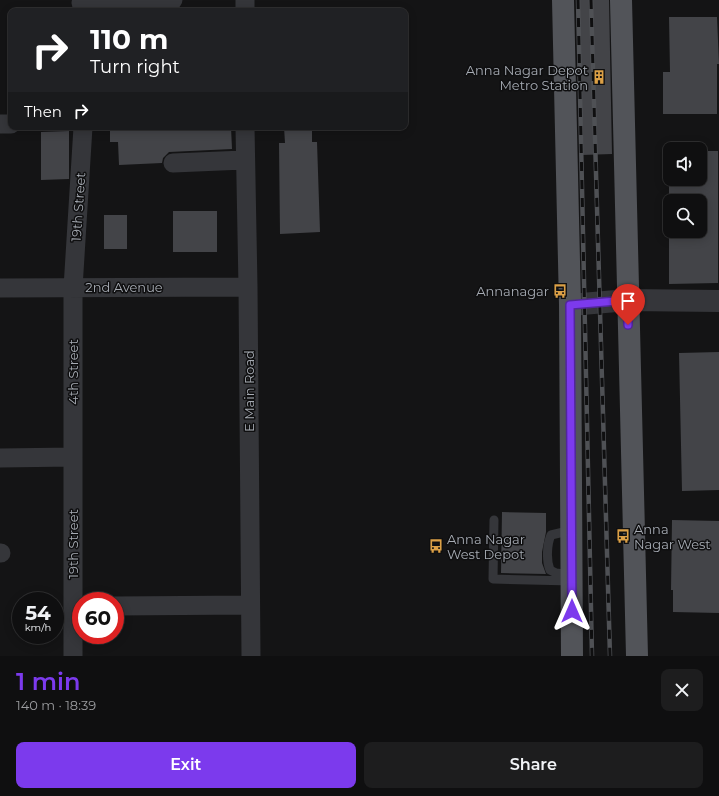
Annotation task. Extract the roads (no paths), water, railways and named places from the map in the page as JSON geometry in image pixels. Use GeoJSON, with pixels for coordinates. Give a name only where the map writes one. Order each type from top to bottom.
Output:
{"type":"FeatureCollection","features":[{"type":"Feature","properties":{"kind":"main road"},"geometry":{"type":"LineString","coordinates":[[563,0],[570,305],[572,656]]}},
{"type":"Feature","properties":{"kind":"main road"},"geometry":{"type":"LineString","coordinates":[[620,0],[638,656]]}},
{"type":"Feature","properties":{"kind":"street"},"geometry":{"type":"LineString","coordinates":[[81,5],[173,0]]}},
{"type":"Feature","properties":{"kind":"street","name":"19th Street"},"geometry":{"type":"LineString","coordinates":[[73,288],[83,130]]}},
{"type":"Feature","properties":{"kind":"street","name":"E Main Road"},"geometry":{"type":"LineString","coordinates":[[245,130],[244,160],[248,287],[251,656]]}},
{"type":"Feature","properties":{"kind":"street"},"geometry":{"type":"LineString","coordinates":[[173,163],[244,160]]}},
{"type":"Feature","properties":{"kind":"street","name":"2nd Avenue"},"geometry":{"type":"LineString","coordinates":[[0,288],[248,287]]}},
{"type":"Feature","properties":{"kind":"street","name":"4th Street"},"geometry":{"type":"LineString","coordinates":[[73,288],[73,457]]}},
{"type":"Feature","properties":{"kind":"street"},"geometry":{"type":"LineString","coordinates":[[570,305],[628,300],[719,301]]}},
{"type":"Feature","properties":{"kind":"street"},"geometry":{"type":"LineString","coordinates":[[0,458],[73,457]]}},
{"type":"Feature","properties":{"kind":"street","name":"19th Street"},"geometry":{"type":"LineString","coordinates":[[73,457],[77,592]]}},
{"type":"Feature","properties":{"kind":"street"},"geometry":{"type":"LineString","coordinates":[[124,606],[250,605]]}},
{"type":"Feature","properties":{"kind":"street","name":"19th Street"},"geometry":{"type":"LineString","coordinates":[[73,656],[74,644]]}},
{"type":"Feature","properties":{"kind":"lane"},"geometry":{"type":"LineString","coordinates":[[494,520],[493,578],[572,578]]}},
{"type":"Feature","properties":{"kind":"railway"},"geometry":{"type":"LineString","coordinates":[[578,0],[592,656]]}},
{"type":"Feature","properties":{"kind":"railway"},"geometry":{"type":"LineString","coordinates":[[591,0],[610,656]]}},
{"type":"Feature","properties":{"kind":"place","name":"Anna Nagar Depot Metro Station"},"geometry":{"type":"Point","coordinates":[599,77]}},
{"type":"Feature","properties":{"kind":"place","name":"Annanagar"},"geometry":{"type":"Point","coordinates":[560,291]}},
{"type":"Feature","properties":{"kind":"place","name":"Anna Nagar West"},"geometry":{"type":"Point","coordinates":[623,536]}},
{"type":"Feature","properties":{"kind":"place","name":"Anna Nagar West Depot"},"geometry":{"type":"Point","coordinates":[436,546]}}]}
